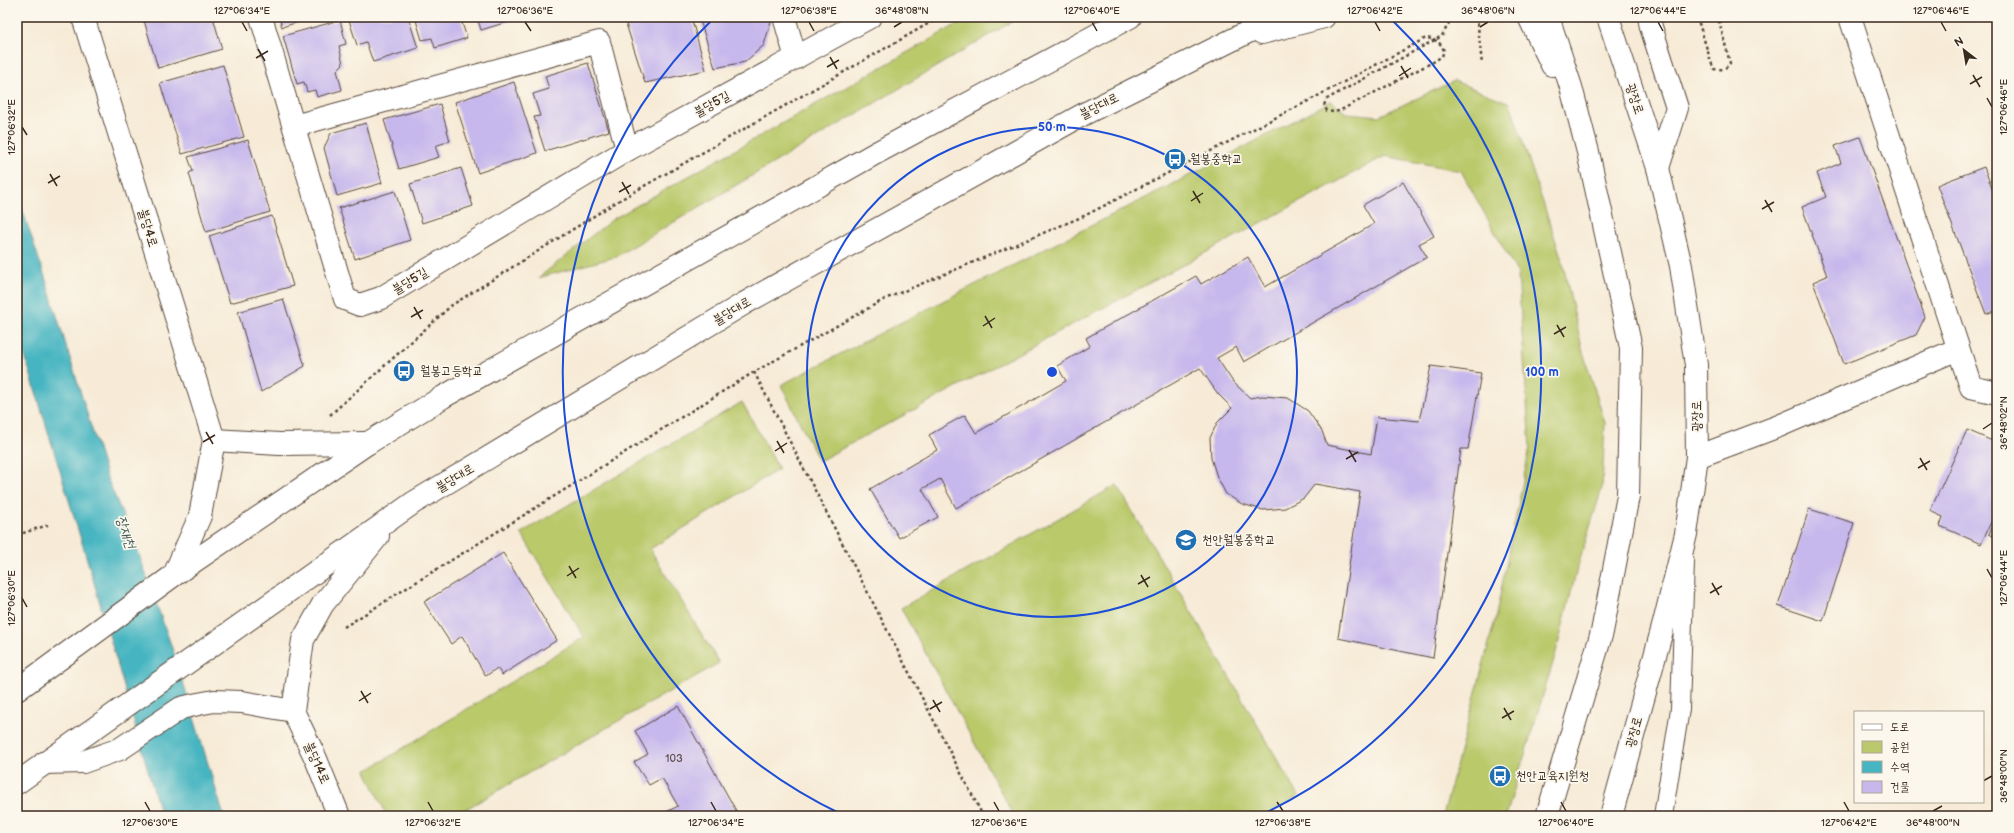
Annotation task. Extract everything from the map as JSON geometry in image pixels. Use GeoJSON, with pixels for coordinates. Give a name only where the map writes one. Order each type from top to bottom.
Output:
{"type":"FeatureCollection","features":[{"type":"Feature","properties":{"kind":"main road","name":"불당4로"},"geometry":{"type":"LineString","coordinates":[[83,17],[214,440]]}},
{"type":"Feature","properties":{"kind":"main road","name":"불당5길"},"geometry":{"type":"LineString","coordinates":[[261,17],[345,299],[360,305],[382,298],[627,150],[870,17]]}},
{"type":"Feature","properties":{"kind":"main road"},"geometry":{"type":"LineString","coordinates":[[784,17],[796,58]]}},
{"type":"Feature","properties":{"kind":"main road"},"geometry":{"type":"LineString","coordinates":[[17,690],[174,575],[368,443],[443,397],[876,153],[1130,17]]}},
{"type":"Feature","properties":{"kind":"main road","name":"불당대로"},"geometry":{"type":"LineString","coordinates":[[44,763],[412,503],[745,303],[1084,114],[1278,17]]}},
{"type":"Feature","properties":{"kind":"main road"},"geometry":{"type":"LineString","coordinates":[[1232,41],[1324,17]]}},
{"type":"Feature","properties":{"kind":"main road"},"geometry":{"type":"LineString","coordinates":[[1529,17],[1552,66],[1571,87]]}},
{"type":"Feature","properties":{"kind":"main road"},"geometry":{"type":"LineString","coordinates":[[1547,816],[1602,632],[1628,496],[1631,348],[1588,152],[1571,87],[1548,17]]}},
{"type":"Feature","properties":{"kind":"main road","name":"광장로"},"geometry":{"type":"LineString","coordinates":[[1608,17],[1658,168],[1681,266],[1696,365],[1697,457],[1686,534],[1664,623],[1611,816]]}},
{"type":"Feature","properties":{"kind":"main road"},"geometry":{"type":"LineString","coordinates":[[1649,17],[1677,108],[1658,168]]}},
{"type":"Feature","properties":{"kind":"main road"},"geometry":{"type":"LineString","coordinates":[[1850,17],[1971,387],[1997,393]]}},
{"type":"Feature","properties":{"kind":"main road"},"geometry":{"type":"LineString","coordinates":[[294,126],[599,42],[627,150]]}},
{"type":"Feature","properties":{"kind":"main road"},"geometry":{"type":"LineString","coordinates":[[1697,457],[1779,426],[1958,348]]}},
{"type":"Feature","properties":{"kind":"main road"},"geometry":{"type":"LineString","coordinates":[[174,575],[200,516],[214,440],[279,444],[368,443]]}},
{"type":"Feature","properties":{"kind":"main road"},"geometry":{"type":"LineString","coordinates":[[17,783],[44,763],[83,762],[120,748],[181,708],[214,701],[242,702],[293,711],[303,640],[323,604],[393,516]]}},
{"type":"Feature","properties":{"kind":"main road","name":"불당14로"},"geometry":{"type":"LineString","coordinates":[[293,711],[316,759],[339,816]]}},
{"type":"Feature","properties":{"kind":"lane"},"geometry":{"type":"LineString","coordinates":[[1663,816],[1680,709],[1686,534]]}},
{"type":"Feature","properties":{"kind":"path"},"geometry":{"type":"LineString","coordinates":[[327,418],[452,305],[618,202],[940,17]]}},
{"type":"Feature","properties":{"kind":"path"},"geometry":{"type":"LineString","coordinates":[[340,629],[754,372],[886,299],[1084,216],[1312,100],[1426,38],[1439,42],[1443,46],[1444,51],[1442,56],[1435,61],[1339,111],[1327,111],[1324,105],[1327,98],[1442,36],[1452,17]]}},
{"type":"Feature","properties":{"kind":"path"},"geometry":{"type":"LineString","coordinates":[[1482,64],[1477,17],[1501,20],[1535,17]]}},
{"type":"Feature","properties":{"kind":"path"},"geometry":{"type":"LineString","coordinates":[[1697,17],[1714,69],[1720,70],[1726,68],[1730,63],[1718,17]]}},
{"type":"Feature","properties":{"kind":"path"},"geometry":{"type":"LineString","coordinates":[[754,372],[983,816]]}},
{"type":"Feature","properties":{"kind":"path"},"geometry":{"type":"LineString","coordinates":[[17,535],[48,525]]}},
{"type":"Feature","properties":{"kind":"green space"},"geometry":{"type":"Polygon","coordinates":[[[970,17],[1020,17],[615,257],[538,278],[613,219],[970,17]]]}},
{"type":"Feature","properties":{"kind":"green space"},"geometry":{"type":"Polygon","coordinates":[[[1454,81],[1510,103],[1562,260],[1583,352],[1605,423],[1602,488],[1577,569],[1555,656],[1506,816],[1443,816],[1495,620],[1530,447],[1518,274],[1461,171],[1385,156],[819,461],[781,385],[1331,101],[1346,113],[1379,116],[1454,81]]]}},
{"type":"Feature","properties":{"kind":"green space"},"geometry":{"type":"Polygon","coordinates":[[[742,402],[779,469],[650,549],[719,663],[454,816],[387,816],[366,771],[584,637],[521,533],[742,402]]]}},
{"type":"Feature","properties":{"kind":"green space"},"geometry":{"type":"Polygon","coordinates":[[[1117,485],[1299,796],[1264,816],[1014,816],[901,608],[1117,485]]]}},
{"type":"Feature","properties":{"kind":"water","name":"장재천"},"geometry":{"type":"Polygon","coordinates":[[[17,194],[45,277],[106,475],[137,549],[176,659],[224,816],[161,816],[93,579],[17,330],[17,194]]]}},
{"type":"Feature","properties":{"kind":"building"},"geometry":{"type":"Polygon","coordinates":[[[143,17],[213,17],[222,49],[158,68],[143,17]]]}},
{"type":"Feature","properties":{"kind":"building"},"geometry":{"type":"Polygon","coordinates":[[[279,17],[315,17],[282,27],[279,17]]]}},
{"type":"Feature","properties":{"kind":"building"},"geometry":{"type":"Polygon","coordinates":[[[348,17],[408,17],[418,48],[373,62],[366,42],[357,45],[348,17]]]}},
{"type":"Feature","properties":{"kind":"building"},"geometry":{"type":"Polygon","coordinates":[[[415,17],[460,17],[467,38],[435,48],[432,38],[422,40],[415,17]]]}},
{"type":"Feature","properties":{"kind":"building"},"geometry":{"type":"Polygon","coordinates":[[[477,17],[524,17],[481,30],[477,17]]]}},
{"type":"Feature","properties":{"kind":"building"},"geometry":{"type":"Polygon","coordinates":[[[653,17],[691,17],[706,70],[645,83],[626,24],[653,17]]]}},
{"type":"Feature","properties":{"kind":"building"},"geometry":{"type":"Polygon","coordinates":[[[699,17],[771,17],[771,21],[764,45],[745,62],[715,68],[699,17]]]}},
{"type":"Feature","properties":{"kind":"building"},"geometry":{"type":"Polygon","coordinates":[[[340,20],[346,44],[339,46],[343,64],[337,70],[342,90],[317,97],[315,90],[307,92],[304,82],[297,84],[283,36],[340,20]]]}},
{"type":"Feature","properties":{"kind":"building"},"geometry":{"type":"Polygon","coordinates":[[[588,63],[609,131],[545,151],[534,117],[540,116],[533,94],[549,89],[545,76],[588,63]]]}},
{"type":"Feature","properties":{"kind":"building"},"geometry":{"type":"Polygon","coordinates":[[[223,65],[244,137],[182,154],[160,83],[223,65]]]}},
{"type":"Feature","properties":{"kind":"building"},"geometry":{"type":"Polygon","coordinates":[[[514,82],[537,153],[478,173],[455,102],[514,82]]]}},
{"type":"Feature","properties":{"kind":"building"},"geometry":{"type":"Polygon","coordinates":[[[440,104],[450,141],[435,146],[439,157],[399,169],[384,120],[440,104]]]}},
{"type":"Feature","properties":{"kind":"building"},"geometry":{"type":"Polygon","coordinates":[[[366,123],[382,183],[337,196],[324,148],[331,133],[366,123]]]}},
{"type":"Feature","properties":{"kind":"building"},"geometry":{"type":"Polygon","coordinates":[[[1860,137],[1925,317],[1916,335],[1844,364],[1813,282],[1827,276],[1802,207],[1826,197],[1817,173],[1841,163],[1835,146],[1860,137]]]}},
{"type":"Feature","properties":{"kind":"building"},"geometry":{"type":"Polygon","coordinates":[[[248,140],[270,212],[206,232],[189,173],[193,171],[188,157],[248,140]]]}},
{"type":"Feature","properties":{"kind":"building"},"geometry":{"type":"Polygon","coordinates":[[[1984,167],[1997,202],[1997,310],[1986,314],[1937,185],[1984,167]]]}},
{"type":"Feature","properties":{"kind":"building"},"geometry":{"type":"Polygon","coordinates":[[[461,168],[473,206],[422,223],[410,184],[461,168]]]}},
{"type":"Feature","properties":{"kind":"building"},"geometry":{"type":"Polygon","coordinates":[[[1403,182],[1434,236],[1419,244],[1427,257],[1244,362],[1236,347],[1217,358],[1233,382],[1250,398],[1262,396],[1288,398],[1308,411],[1322,431],[1327,445],[1371,454],[1377,417],[1419,421],[1431,366],[1481,373],[1468,449],[1461,449],[1433,658],[1338,638],[1360,492],[1315,484],[1304,498],[1285,508],[1263,510],[1242,504],[1226,494],[1217,477],[1211,458],[1210,438],[1217,423],[1232,408],[1218,394],[1200,368],[956,508],[940,479],[922,489],[938,517],[899,538],[870,489],[937,450],[929,435],[965,415],[976,433],[1066,381],[1057,366],[1090,346],[1086,338],[1196,276],[1201,284],[1248,257],[1265,287],[1374,224],[1363,205],[1403,182]]]}},
{"type":"Feature","properties":{"kind":"building"},"geometry":{"type":"Polygon","coordinates":[[[395,191],[410,240],[355,259],[339,208],[395,191]]]}},
{"type":"Feature","properties":{"kind":"building"},"geometry":{"type":"Polygon","coordinates":[[[272,216],[293,286],[230,303],[209,236],[272,216]]]}},
{"type":"Feature","properties":{"kind":"building"},"geometry":{"type":"Polygon","coordinates":[[[283,299],[305,366],[261,392],[238,312],[283,299]]]}},
{"type":"Feature","properties":{"kind":"building"},"geometry":{"type":"Polygon","coordinates":[[[1967,430],[1997,443],[1997,509],[1981,544],[1940,526],[1943,517],[1930,511],[1967,430]]]}},
{"type":"Feature","properties":{"kind":"building"},"geometry":{"type":"Polygon","coordinates":[[[1809,509],[1854,523],[1823,621],[1778,606],[1809,509]]]}},
{"type":"Feature","properties":{"kind":"building"},"geometry":{"type":"Polygon","coordinates":[[[1997,516],[1997,538],[1989,534],[1997,516]]]}},
{"type":"Feature","properties":{"kind":"building"},"geometry":{"type":"Polygon","coordinates":[[[503,553],[557,640],[502,675],[497,668],[486,676],[462,636],[451,644],[424,602],[503,553]]]}},
{"type":"Feature","properties":{"kind":"building"},"geometry":{"type":"Polygon","coordinates":[[[678,706],[739,816],[659,816],[678,806],[662,778],[649,785],[634,762],[648,754],[635,731],[678,706]]]}},
{"type":"Feature","properties":{"kind":"place","name":"월봉중학교"},"geometry":{"type":"Point","coordinates":[1175,159]}},
{"type":"Feature","properties":{"kind":"place","name":"월봉고등학교"},"geometry":{"type":"Point","coordinates":[404,371]}},
{"type":"Feature","properties":{"kind":"place","name":"천안월봉중학교"},"geometry":{"type":"Point","coordinates":[1186,540]}},
{"type":"Feature","properties":{"kind":"place","name":"천안교육지원청"},"geometry":{"type":"Point","coordinates":[1500,776]}}]}
